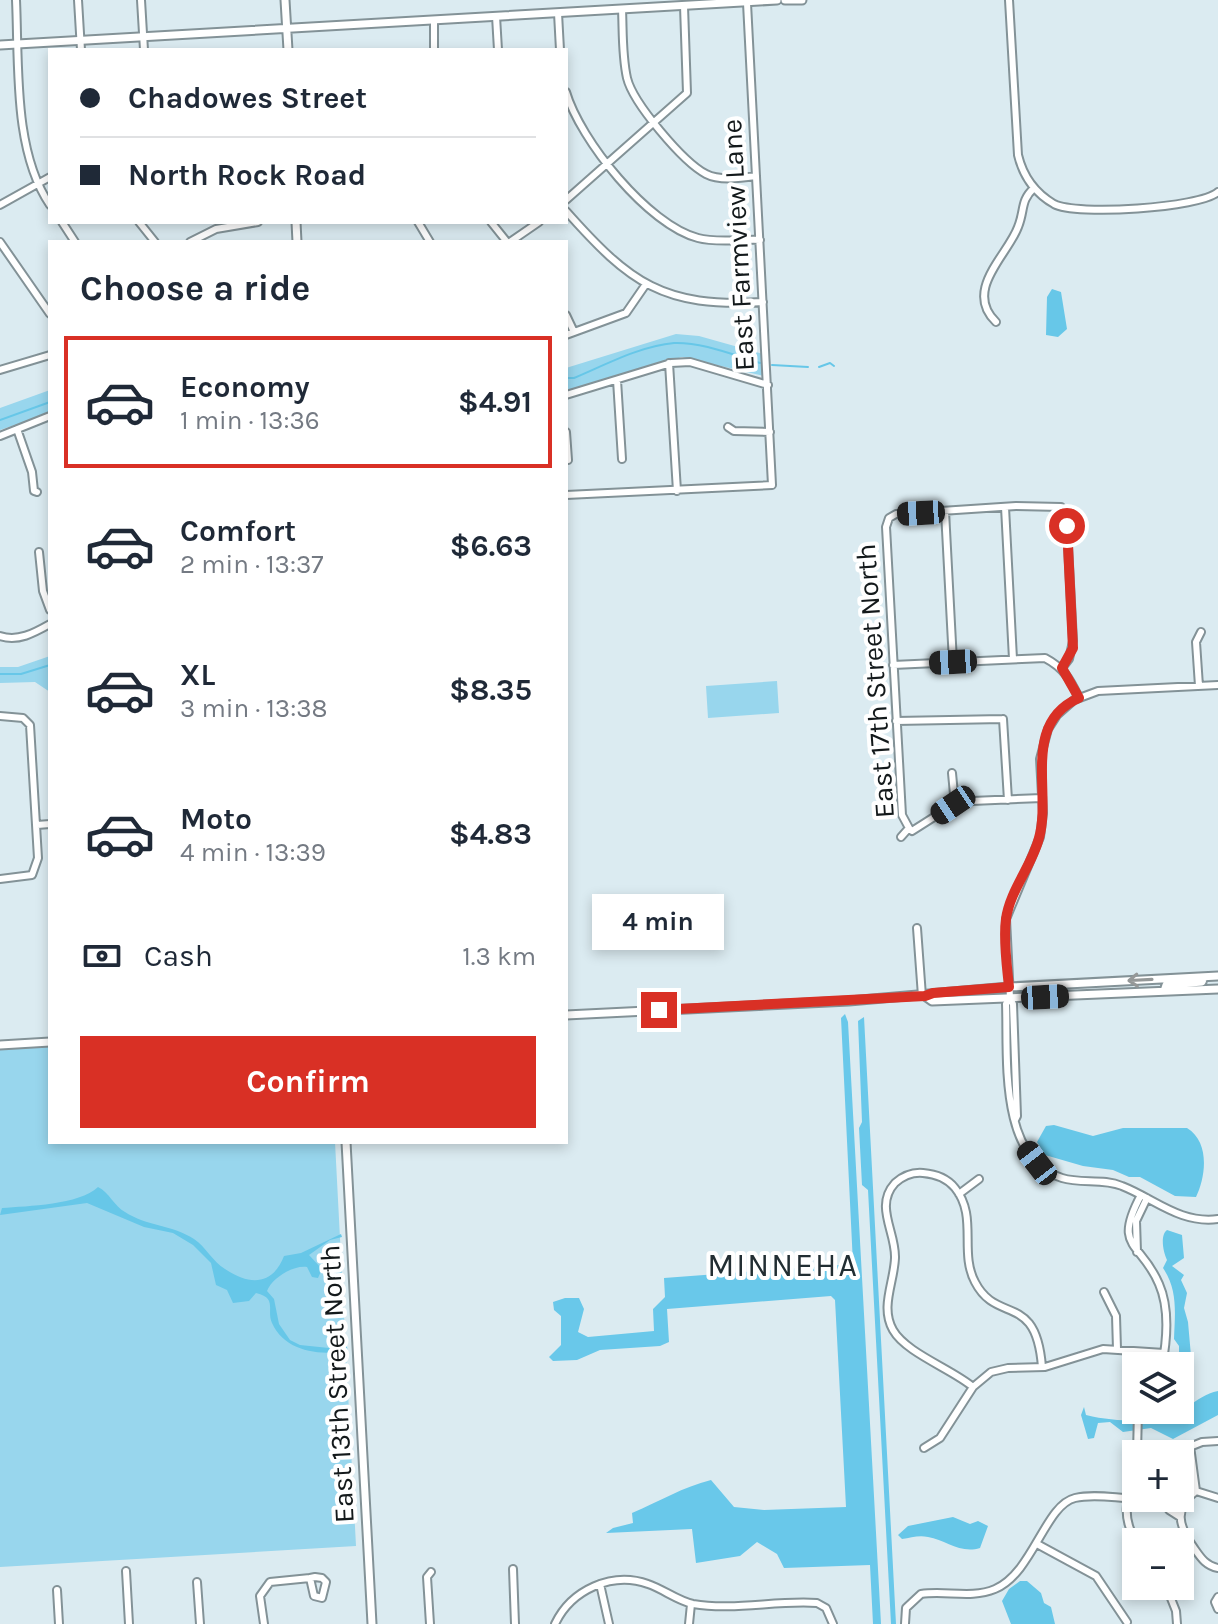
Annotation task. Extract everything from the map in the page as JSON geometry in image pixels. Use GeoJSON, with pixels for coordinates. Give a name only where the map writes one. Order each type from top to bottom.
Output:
{"type":"FeatureCollection","features":[{"type":"Feature","properties":{"kind":"main road"},"geometry":{"type":"LineString","coordinates":[[285,0],[288,48]]}},
{"type":"Feature","properties":{"kind":"main road"},"geometry":{"type":"LineString","coordinates":[[0,45],[558,13],[662,4],[684,6],[777,0]]}},
{"type":"Feature","properties":{"kind":"main road"},"geometry":{"type":"LineString","coordinates":[[785,0],[802,0]]}},
{"type":"Feature","properties":{"kind":"main road"},"geometry":{"type":"LineString","coordinates":[[568,1015],[1218,976]]}},
{"type":"Feature","properties":{"kind":"main road"},"geometry":{"type":"LineString","coordinates":[[1164,991],[1165,985],[1202,982],[1204,977]]}},
{"type":"Feature","properties":{"kind":"main road"},"geometry":{"type":"LineString","coordinates":[[923,996],[932,1001],[1217,988]]}},
{"type":"Feature","properties":{"kind":"main road"},"geometry":{"type":"LineString","coordinates":[[0,1045],[48,1042]]}},
{"type":"Feature","properties":{"kind":"main road","name":"East 13th Street North"},"geometry":{"type":"LineString","coordinates":[[346,1144],[372,1624]]}},
{"type":"Feature","properties":{"kind":"street"},"geometry":{"type":"LineString","coordinates":[[16,0],[24,139],[37,184],[48,202]]}},
{"type":"Feature","properties":{"kind":"street"},"geometry":{"type":"LineString","coordinates":[[78,0],[81,48]]}},
{"type":"Feature","properties":{"kind":"street"},"geometry":{"type":"LineString","coordinates":[[141,0],[144,48]]}},
{"type":"Feature","properties":{"kind":"street"},"geometry":{"type":"LineString","coordinates":[[1009,0],[1018,155],[1021,168],[1034,188],[1056,205],[1082,211],[1187,204],[1207,199],[1218,192]]}},
{"type":"Feature","properties":{"kind":"street","name":"East Farmview Lane"},"geometry":{"type":"LineString","coordinates":[[677,491],[772,485],[747,3]]}},
{"type":"Feature","properties":{"kind":"street"},"geometry":{"type":"LineString","coordinates":[[568,198],[687,93],[684,6]]}},
{"type":"Feature","properties":{"kind":"street"},"geometry":{"type":"LineString","coordinates":[[622,9],[627,79],[636,102],[707,175],[734,179],[756,176]]}},
{"type":"Feature","properties":{"kind":"street"},"geometry":{"type":"LineString","coordinates":[[558,13],[560,48]]}},
{"type":"Feature","properties":{"kind":"street"},"geometry":{"type":"LineString","coordinates":[[496,16],[498,48]]}},
{"type":"Feature","properties":{"kind":"street"},"geometry":{"type":"LineString","coordinates":[[434,20],[434,48]]}},
{"type":"Feature","properties":{"kind":"street"},"geometry":{"type":"LineString","coordinates":[[568,97],[585,136],[653,214],[673,229],[701,239],[760,240]]}},
{"type":"Feature","properties":{"kind":"street"},"geometry":{"type":"LineString","coordinates":[[0,205],[48,178]]}},
{"type":"Feature","properties":{"kind":"street"},"geometry":{"type":"LineString","coordinates":[[996,322],[986,305],[987,283],[997,259],[1017,230],[1023,201],[1034,188]]}},
{"type":"Feature","properties":{"kind":"street"},"geometry":{"type":"LineString","coordinates":[[568,213],[597,246],[634,278],[667,294],[722,304],[763,302]]}},
{"type":"Feature","properties":{"kind":"street"},"geometry":{"type":"LineString","coordinates":[[141,224],[153,240]]}},
{"type":"Feature","properties":{"kind":"street"},"geometry":{"type":"LineString","coordinates":[[194,240],[216,229],[246,224]]}},
{"type":"Feature","properties":{"kind":"street"},"geometry":{"type":"LineString","coordinates":[[493,224],[506,240]]}},
{"type":"Feature","properties":{"kind":"street"},"geometry":{"type":"LineString","coordinates":[[511,240],[536,224]]}},
{"type":"Feature","properties":{"kind":"street"},"geometry":{"type":"LineString","coordinates":[[0,242],[48,311]]}},
{"type":"Feature","properties":{"kind":"street"},"geometry":{"type":"LineString","coordinates":[[570,333],[626,313],[646,284]]}},
{"type":"Feature","properties":{"kind":"street"},"geometry":{"type":"LineString","coordinates":[[1,367],[48,355]]}},
{"type":"Feature","properties":{"kind":"street"},"geometry":{"type":"LineString","coordinates":[[568,394],[669,363],[690,362],[768,385]]}},
{"type":"Feature","properties":{"kind":"street"},"geometry":{"type":"LineString","coordinates":[[568,495],[677,491],[669,363]]}},
{"type":"Feature","properties":{"kind":"street"},"geometry":{"type":"LineString","coordinates":[[617,380],[622,459]]}},
{"type":"Feature","properties":{"kind":"street"},"geometry":{"type":"LineString","coordinates":[[0,436],[48,417]]}},
{"type":"Feature","properties":{"kind":"street"},"geometry":{"type":"LineString","coordinates":[[728,427],[734,431],[770,432]]}},
{"type":"Feature","properties":{"kind":"street"},"geometry":{"type":"LineString","coordinates":[[17,429],[32,472],[34,491],[37,492]]}},
{"type":"Feature","properties":{"kind":"street"},"geometry":{"type":"LineString","coordinates":[[1005,507],[1013,659]]}},
{"type":"Feature","properties":{"kind":"street"},"geometry":{"type":"LineString","coordinates":[[953,662],[945,511],[1061,507],[1065,514],[1073,648],[1062,668]]}},
{"type":"Feature","properties":{"kind":"street","name":"East 17th Street North"},"geometry":{"type":"LineString","coordinates":[[901,837],[909,828],[902,815],[886,527],[889,518],[896,514],[945,511]]}},
{"type":"Feature","properties":{"kind":"street"},"geometry":{"type":"LineString","coordinates":[[39,552],[43,591],[48,605]]}},
{"type":"Feature","properties":{"kind":"street"},"geometry":{"type":"LineString","coordinates":[[0,636],[11,640],[48,625]]}},
{"type":"Feature","properties":{"kind":"street"},"geometry":{"type":"LineString","coordinates":[[1199,686],[1196,642],[1201,632]]}},
{"type":"Feature","properties":{"kind":"street"},"geometry":{"type":"LineString","coordinates":[[893,665],[1045,658],[1062,668],[1079,698]]}},
{"type":"Feature","properties":{"kind":"street"},"geometry":{"type":"LineString","coordinates":[[1218,685],[1098,691],[1079,698],[1057,715],[1048,729],[1040,759],[1040,837],[1006,919],[1011,1116],[1027,1150],[1061,1178],[1120,1185],[1195,1220],[1218,1219]]}},
{"type":"Feature","properties":{"kind":"street"},"geometry":{"type":"LineString","coordinates":[[896,721],[1003,719],[1011,714]]}},
{"type":"Feature","properties":{"kind":"street"},"geometry":{"type":"LineString","coordinates":[[0,716],[23,718],[28,723],[38,858],[32,875],[0,879]]}},
{"type":"Feature","properties":{"kind":"street"},"geometry":{"type":"LineString","coordinates":[[1003,719],[1008,800]]}},
{"type":"Feature","properties":{"kind":"street"},"geometry":{"type":"LineString","coordinates":[[952,773],[955,805]]}},
{"type":"Feature","properties":{"kind":"street"},"geometry":{"type":"LineString","coordinates":[[909,828],[912,831],[955,805],[1042,798]]}},
{"type":"Feature","properties":{"kind":"street"},"geometry":{"type":"LineString","coordinates":[[37,825],[48,824]]}},
{"type":"Feature","properties":{"kind":"street"},"geometry":{"type":"LineString","coordinates":[[917,928],[923,996]]}},
{"type":"Feature","properties":{"kind":"street"},"geometry":{"type":"LineString","coordinates":[[973,1387],[902,1341],[889,1321],[888,1302],[895,1247],[884,1208],[898,1180],[920,1173],[943,1178],[959,1194],[968,1212],[972,1277],[988,1298],[1015,1311],[1032,1325],[1039,1340],[1042,1367]]}},
{"type":"Feature","properties":{"kind":"street"},"geometry":{"type":"LineString","coordinates":[[959,1194],[979,1179]]}},
{"type":"Feature","properties":{"kind":"street"},"geometry":{"type":"LineString","coordinates":[[1144,1196],[1132,1211],[1128,1235],[1132,1248],[1148,1263],[1162,1292],[1166,1330],[1164,1352]]}},
{"type":"Feature","properties":{"kind":"street"},"geometry":{"type":"LineString","coordinates":[[1104,1292],[1116,1316],[1117,1349]]}},
{"type":"Feature","properties":{"kind":"street"},"geometry":{"type":"LineString","coordinates":[[924,1448],[945,1432],[973,1387],[999,1369],[1042,1367],[1093,1351],[1117,1349],[1152,1352]]}},
{"type":"Feature","properties":{"kind":"street"},"geometry":{"type":"LineString","coordinates":[[1194,1446],[1218,1441]]}},
{"type":"Feature","properties":{"kind":"street"},"geometry":{"type":"LineString","coordinates":[[1194,1475],[1196,1491],[1218,1498]]}},
{"type":"Feature","properties":{"kind":"street"},"geometry":{"type":"LineString","coordinates":[[905,1624],[907,1605],[921,1594],[974,1594],[997,1588],[1014,1576],[1058,1510],[1072,1498],[1122,1498]]}},
{"type":"Feature","properties":{"kind":"street"},"geometry":{"type":"LineString","coordinates":[[1172,1512],[1180,1517]]}},
{"type":"Feature","properties":{"kind":"street"},"geometry":{"type":"LineString","coordinates":[[1181,1512],[1182,1529],[1198,1554],[1210,1567],[1218,1570]]}},
{"type":"Feature","properties":{"kind":"street"},"geometry":{"type":"LineString","coordinates":[[1037,1544],[1096,1576],[1127,1622]]}},
{"type":"Feature","properties":{"kind":"street"},"geometry":{"type":"LineString","coordinates":[[513,1569],[515,1624]]}},
{"type":"Feature","properties":{"kind":"street"},"geometry":{"type":"LineString","coordinates":[[126,1571],[129,1624]]}},
{"type":"Feature","properties":{"kind":"street"},"geometry":{"type":"LineString","coordinates":[[430,1624],[427,1577],[431,1572]]}},
{"type":"Feature","properties":{"kind":"street"},"geometry":{"type":"LineString","coordinates":[[264,1624],[260,1596],[270,1582],[310,1578]]}},
{"type":"Feature","properties":{"kind":"street"},"geometry":{"type":"LineString","coordinates":[[555,1624],[570,1601],[590,1587],[619,1579],[646,1582],[691,1604],[817,1603],[826,1608],[833,1624]]}},
{"type":"Feature","properties":{"kind":"street"},"geometry":{"type":"LineString","coordinates":[[197,1582],[200,1624]]}},
{"type":"Feature","properties":{"kind":"street"},"geometry":{"type":"LineString","coordinates":[[600,1584],[609,1624]]}},
{"type":"Feature","properties":{"kind":"street"},"geometry":{"type":"LineString","coordinates":[[57,1590],[59,1624]]}},
{"type":"Feature","properties":{"kind":"street"},"geometry":{"type":"LineString","coordinates":[[1218,1597],[1215,1604],[1218,1609]]}},
{"type":"Feature","properties":{"kind":"street"},"geometry":{"type":"LineString","coordinates":[[1172,1600],[1177,1624]]}},
{"type":"Feature","properties":{"kind":"street"},"geometry":{"type":"LineString","coordinates":[[689,1624],[691,1604]]}},
{"type":"Feature","properties":{"kind":"shaded area"},"geometry":{"type":"Polygon","coordinates":[[[1052,289],[1061,292],[1067,329],[1058,337],[1046,335],[1047,297],[1052,289]]]}},
{"type":"Feature","properties":{"kind":"shaded area"},"geometry":{"type":"Polygon","coordinates":[[[676,334],[699,336],[763,354],[764,376],[682,357],[568,390],[568,367],[676,334]]]}},
{"type":"Feature","properties":{"kind":"shaded area"},"geometry":{"type":"Polygon","coordinates":[[[48,391],[48,414],[0,430],[0,408],[48,391]]]}},
{"type":"Feature","properties":{"kind":"shaded area"},"geometry":{"type":"Polygon","coordinates":[[[48,657],[48,691],[35,682],[0,683],[0,667],[18,667],[48,657]]]}},
{"type":"Feature","properties":{"kind":"shaded area"},"geometry":{"type":"Polygon","coordinates":[[[777,681],[779,713],[708,718],[706,686],[777,681]]]}},
{"type":"Feature","properties":{"kind":"shaded area"},"geometry":{"type":"Polygon","coordinates":[[[845,1014],[848,1022],[881,1624],[873,1624],[870,1565],[784,1568],[777,1554],[757,1542],[740,1556],[696,1563],[692,1529],[606,1533],[633,1523],[632,1513],[711,1480],[734,1507],[764,1510],[846,1507],[835,1300],[831,1296],[667,1309],[669,1342],[660,1346],[600,1350],[577,1360],[553,1361],[549,1357],[561,1345],[561,1316],[554,1310],[553,1302],[565,1298],[579,1298],[584,1309],[578,1332],[588,1337],[654,1331],[653,1309],[665,1297],[664,1278],[853,1264],[841,1018],[845,1014]]]}},
{"type":"Feature","properties":{"kind":"shaded area"},"geometry":{"type":"Polygon","coordinates":[[[864,1017],[896,1624],[891,1624],[868,1190],[862,1185],[858,1021],[864,1017]]]}},
{"type":"Feature","properties":{"kind":"shaded area"},"geometry":{"type":"Polygon","coordinates":[[[48,1042],[48,1144],[335,1144],[356,1546],[0,1567],[0,1044],[48,1042]]]}},
{"type":"Feature","properties":{"kind":"shaded area"},"geometry":{"type":"Polygon","coordinates":[[[1054,1125],[1093,1136],[1123,1128],[1187,1128],[1203,1150],[1204,1170],[1196,1197],[1175,1196],[1140,1177],[1129,1177],[1113,1170],[1083,1166],[1045,1155],[1037,1142],[1046,1126],[1054,1125]]]}},
{"type":"Feature","properties":{"kind":"shaded area"},"geometry":{"type":"Polygon","coordinates":[[[98,1187],[125,1212],[186,1234],[225,1269],[252,1280],[260,1280],[274,1273],[284,1256],[301,1253],[341,1234],[342,1237],[330,1240],[309,1255],[322,1269],[318,1278],[312,1277],[307,1267],[296,1268],[278,1277],[267,1291],[274,1299],[279,1324],[290,1340],[300,1345],[329,1348],[346,1342],[348,1352],[304,1350],[285,1340],[272,1323],[267,1298],[256,1293],[249,1301],[233,1303],[227,1290],[216,1285],[211,1263],[193,1245],[173,1233],[144,1227],[87,1203],[0,1215],[2,1208],[66,1201],[79,1198],[98,1187]]]}},
{"type":"Feature","properties":{"kind":"shaded area"},"geometry":{"type":"Polygon","coordinates":[[[1165,1232],[1182,1235],[1184,1258],[1172,1266],[1184,1275],[1181,1280],[1187,1293],[1184,1308],[1191,1352],[1179,1352],[1174,1339],[1173,1293],[1163,1268],[1167,1260],[1163,1248],[1165,1232]]]}},
{"type":"Feature","properties":{"kind":"shaded area"},"geometry":{"type":"Polygon","coordinates":[[[1218,1391],[1218,1415],[1173,1439],[1151,1428],[1123,1432],[1110,1422],[1098,1423],[1094,1438],[1088,1439],[1081,1415],[1084,1407],[1086,1415],[1122,1420],[1122,1424],[1194,1424],[1194,1403],[1218,1391]]]}},
{"type":"Feature","properties":{"kind":"shaded area"},"geometry":{"type":"Polygon","coordinates":[[[953,1517],[970,1524],[978,1521],[988,1526],[980,1548],[960,1548],[928,1537],[902,1539],[898,1535],[908,1526],[953,1517]]]}},
{"type":"Feature","properties":{"kind":"shaded area"},"geometry":{"type":"Polygon","coordinates":[[[1020,1581],[1027,1581],[1041,1593],[1044,1603],[1051,1607],[1055,1624],[1011,1624],[1002,1601],[1009,1589],[1020,1581]]]}},
{"type":"Feature","properties":{"kind":"waterway"},"geometry":{"type":"LineString","coordinates":[[568,378],[636,352],[674,343],[706,347],[760,363]]}},
{"type":"Feature","properties":{"kind":"waterway"},"geometry":{"type":"LineString","coordinates":[[819,367],[830,363],[834,366]]}},
{"type":"Feature","properties":{"kind":"waterway"},"geometry":{"type":"LineString","coordinates":[[772,365],[808,367]]}},
{"type":"Feature","properties":{"kind":"waterway"},"geometry":{"type":"LineString","coordinates":[[0,420],[48,403]]}},
{"type":"Feature","properties":{"kind":"waterway"},"geometry":{"type":"LineString","coordinates":[[0,674],[21,674],[48,666]]}},
{"type":"Feature","properties":{"kind":"district","name":"MINNEHA"},"geometry":{"type":"Point","coordinates":[783,1265]}},
{"type":"Feature","properties":{"kind":"route"},"geometry":{"type":"LineString","coordinates":[[659,1010],[849,1001],[1009,987],[1006,919],[1040,837],[1043,813],[1040,759],[1048,729],[1057,715],[1079,698],[1062,668],[1073,648],[1067,526]]}}]}
